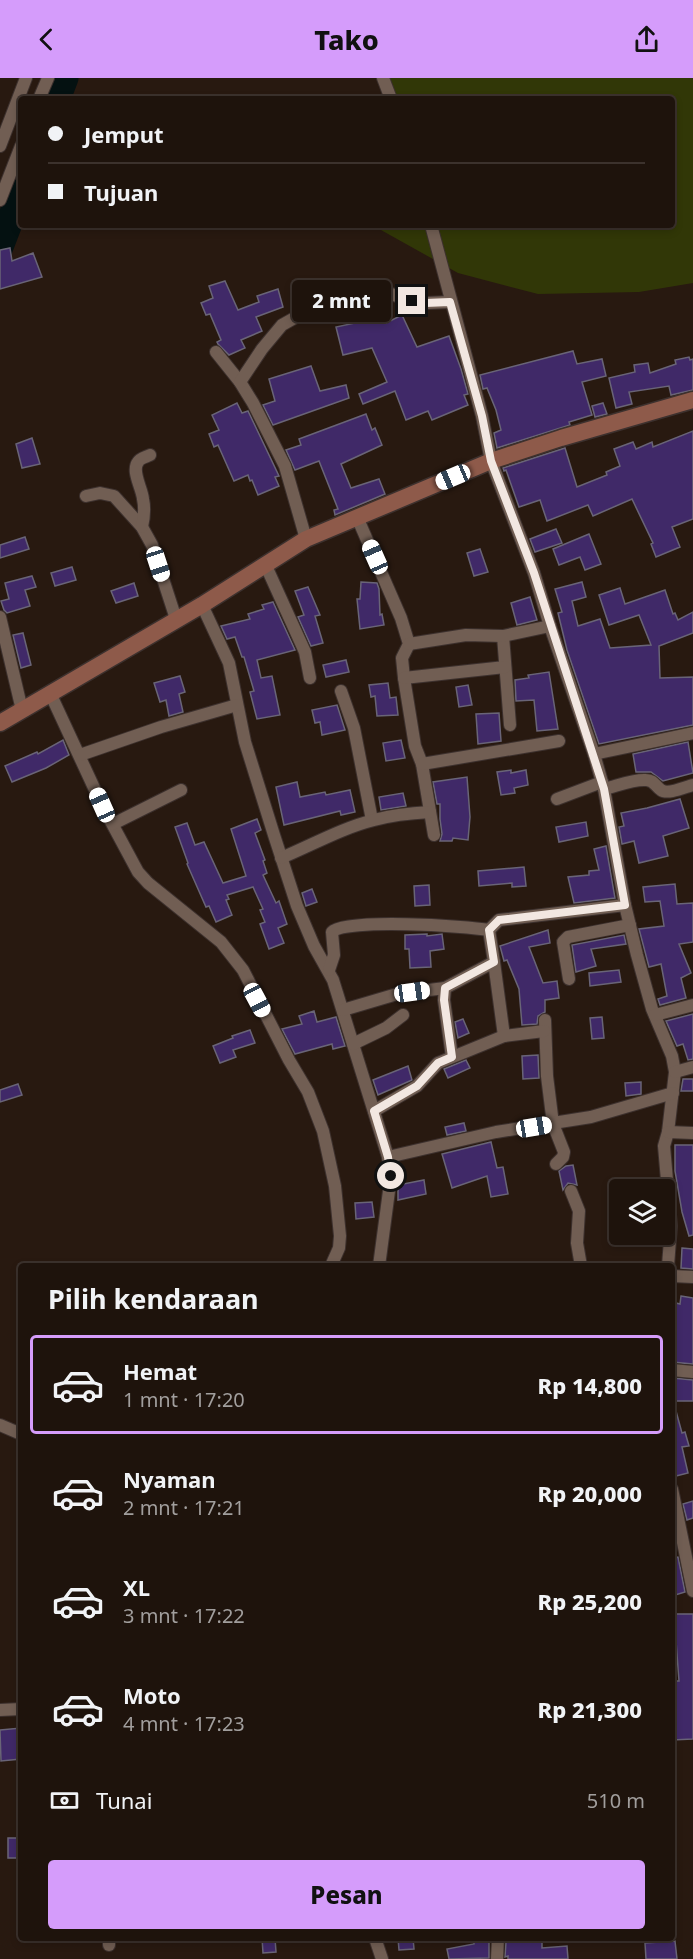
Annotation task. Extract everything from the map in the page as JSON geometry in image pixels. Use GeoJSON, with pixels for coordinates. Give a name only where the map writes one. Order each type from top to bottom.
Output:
{"type":"FeatureCollection","features":[{"type":"Feature","properties":{"kind":"street"},"geometry":{"type":"LineString","coordinates":[[19,96],[26,78]]}},
{"type":"Feature","properties":{"kind":"street"},"geometry":{"type":"LineString","coordinates":[[40,96],[48,78]]}},
{"type":"Feature","properties":{"kind":"street"},"geometry":{"type":"LineString","coordinates":[[384,78],[390,96]]}},
{"type":"Feature","properties":{"kind":"street"},"geometry":{"type":"LineString","coordinates":[[0,146],[18,99]]}},
{"type":"Feature","properties":{"kind":"street"},"geometry":{"type":"LineString","coordinates":[[0,200],[18,154]]}},
{"type":"Feature","properties":{"kind":"street"},"geometry":{"type":"LineString","coordinates":[[431,228],[482,416],[491,461],[534,573],[594,754],[603,785],[630,925],[655,1015],[672,1056],[675,1072],[668,1132],[664,1146],[671,1226],[668,1263]]}},
{"type":"Feature","properties":{"kind":"street"},"geometry":{"type":"LineString","coordinates":[[240,382],[262,349],[282,325],[305,312],[348,297],[379,290],[412,301],[450,302]]}},
{"type":"Feature","properties":{"kind":"street"},"geometry":{"type":"LineString","coordinates":[[216,352],[240,382],[285,466],[306,539]]}},
{"type":"Feature","properties":{"kind":"street"},"geometry":{"type":"LineString","coordinates":[[0,723],[202,605],[306,539],[491,461],[693,400]]}},
{"type":"Feature","properties":{"kind":"street"},"geometry":{"type":"LineString","coordinates":[[142,527],[143,498],[137,480],[136,464],[138,460],[150,455]]}},
{"type":"Feature","properties":{"kind":"street"},"geometry":{"type":"LineString","coordinates":[[86,495],[100,493],[114,496],[142,527],[152,545],[176,619]]}},
{"type":"Feature","properties":{"kind":"street"},"geometry":{"type":"LineString","coordinates":[[357,517],[401,618],[409,644],[402,658],[404,678],[415,746],[422,764],[434,835]]}},
{"type":"Feature","properties":{"kind":"street"},"geometry":{"type":"LineString","coordinates":[[266,566],[305,652],[310,678]]}},
{"type":"Feature","properties":{"kind":"street"},"geometry":{"type":"LineString","coordinates":[[202,605],[229,663],[248,754],[281,858],[314,946],[329,970],[388,1157],[391,1176],[379,1263]]}},
{"type":"Feature","properties":{"kind":"street"},"geometry":{"type":"LineString","coordinates":[[0,617],[22,710]]}},
{"type":"Feature","properties":{"kind":"street"},"geometry":{"type":"LineString","coordinates":[[409,644],[466,636],[503,636],[550,626]]}},
{"type":"Feature","properties":{"kind":"street"},"geometry":{"type":"LineString","coordinates":[[503,636],[510,724]]}},
{"type":"Feature","properties":{"kind":"street"},"geometry":{"type":"LineString","coordinates":[[404,678],[505,667]]}},
{"type":"Feature","properties":{"kind":"street"},"geometry":{"type":"LineString","coordinates":[[341,691],[354,728],[372,820]]}},
{"type":"Feature","properties":{"kind":"street"},"geometry":{"type":"LineString","coordinates":[[50,693],[112,824],[138,872],[148,883],[221,942],[243,970],[305,1087],[323,1131],[335,1186],[340,1236],[339,1248],[332,1263]]}},
{"type":"Feature","properties":{"kind":"street"},"geometry":{"type":"LineString","coordinates":[[80,754],[237,705]]}},
{"type":"Feature","properties":{"kind":"street"},"geometry":{"type":"LineString","coordinates":[[594,754],[693,733]]}},
{"type":"Feature","properties":{"kind":"street"},"geometry":{"type":"LineString","coordinates":[[422,764],[560,741]]}},
{"type":"Feature","properties":{"kind":"street"},"geometry":{"type":"LineString","coordinates":[[557,799],[603,785],[641,780],[648,780],[667,792],[693,785]]}},
{"type":"Feature","properties":{"kind":"street"},"geometry":{"type":"LineString","coordinates":[[112,824],[181,790]]}},
{"type":"Feature","properties":{"kind":"street"},"geometry":{"type":"LineString","coordinates":[[281,858],[372,820],[430,812]]}},
{"type":"Feature","properties":{"kind":"street"},"geometry":{"type":"LineString","coordinates":[[489,930],[499,920],[625,905]]}},
{"type":"Feature","properties":{"kind":"street"},"geometry":{"type":"LineString","coordinates":[[329,970],[334,955],[332,932],[341,926],[394,924],[468,926],[489,930]]}},
{"type":"Feature","properties":{"kind":"street"},"geometry":{"type":"LineString","coordinates":[[569,979],[563,942],[568,937],[630,925]]}},
{"type":"Feature","properties":{"kind":"street"},"geometry":{"type":"LineString","coordinates":[[489,930],[504,1036]]}},
{"type":"Feature","properties":{"kind":"street"},"geometry":{"type":"LineString","coordinates":[[343,1010],[398,994],[445,988],[494,962]]}},
{"type":"Feature","properties":{"kind":"street"},"geometry":{"type":"LineString","coordinates":[[445,988],[444,1000],[452,1057]]}},
{"type":"Feature","properties":{"kind":"street"},"geometry":{"type":"LineString","coordinates":[[655,1015],[693,1005]]}},
{"type":"Feature","properties":{"kind":"street"},"geometry":{"type":"LineString","coordinates":[[353,1044],[386,1028],[404,1015]]}},
{"type":"Feature","properties":{"kind":"street"},"geometry":{"type":"LineString","coordinates":[[374,1111],[417,1086],[438,1063],[504,1036],[544,1026],[553,1124],[564,1152],[563,1157],[556,1164]]}},
{"type":"Feature","properties":{"kind":"street"},"geometry":{"type":"LineString","coordinates":[[675,1072],[693,1067]]}},
{"type":"Feature","properties":{"kind":"street"},"geometry":{"type":"LineString","coordinates":[[388,1157],[496,1132],[591,1117],[673,1093]]}},
{"type":"Feature","properties":{"kind":"street"},"geometry":{"type":"LineString","coordinates":[[668,1132],[693,1133]]}},
{"type":"Feature","properties":{"kind":"street"},"geometry":{"type":"LineString","coordinates":[[571,1191],[579,1211],[577,1243],[581,1263]]}},
{"type":"Feature","properties":{"kind":"street"},"geometry":{"type":"LineString","coordinates":[[675,1276],[693,1277]]}},
{"type":"Feature","properties":{"kind":"street"},"geometry":{"type":"LineString","coordinates":[[675,1370],[693,1372]]}},
{"type":"Feature","properties":{"kind":"street"},"geometry":{"type":"LineString","coordinates":[[0,1425],[18,1433]]}},
{"type":"Feature","properties":{"kind":"street"},"geometry":{"type":"LineString","coordinates":[[675,1504],[693,1591]]}},
{"type":"Feature","properties":{"kind":"street"},"geometry":{"type":"LineString","coordinates":[[0,1710],[18,1709]]}},
{"type":"Feature","properties":{"kind":"street"},"geometry":{"type":"LineString","coordinates":[[376,1941],[382,1959]]}},
{"type":"Feature","properties":{"kind":"street"},"geometry":{"type":"LineString","coordinates":[[497,1959],[498,1941]]}},
{"type":"Feature","properties":{"kind":"green space"},"geometry":{"type":"Polygon","coordinates":[[[380,78],[693,78],[693,283],[639,292],[538,294],[458,273],[377,228],[675,228],[675,96],[385,96],[380,78]]]}},
{"type":"Feature","properties":{"kind":"building"},"geometry":{"type":"Polygon","coordinates":[[[10,248],[12,261],[33,253],[42,277],[0,289],[0,250],[10,248]]]}},
{"type":"Feature","properties":{"kind":"building"},"geometry":{"type":"Polygon","coordinates":[[[225,281],[238,310],[259,302],[257,296],[278,289],[283,307],[256,317],[262,331],[241,340],[245,348],[229,355],[218,344],[217,342],[221,340],[210,314],[206,315],[201,303],[213,298],[209,286],[225,281]]]}},
{"type":"Feature","properties":{"kind":"building"},"geometry":{"type":"Polygon","coordinates":[[[379,308],[386,323],[402,315],[417,347],[449,336],[468,394],[464,395],[468,405],[432,420],[428,411],[406,420],[395,391],[363,404],[359,394],[387,382],[372,348],[343,355],[336,327],[369,320],[366,314],[379,308]]]}},
{"type":"Feature","properties":{"kind":"building"},"geometry":{"type":"Polygon","coordinates":[[[573,351],[577,364],[602,359],[606,376],[582,382],[592,415],[569,422],[570,425],[497,448],[494,433],[501,430],[496,410],[487,388],[483,389],[480,375],[573,351]]]}},
{"type":"Feature","properties":{"kind":"building"},"geometry":{"type":"Polygon","coordinates":[[[689,357],[690,360],[693,359],[693,390],[671,395],[669,386],[629,392],[632,404],[616,408],[609,378],[635,372],[634,365],[648,363],[650,373],[676,364],[675,360],[689,357]]]}},
{"type":"Feature","properties":{"kind":"building"},"geometry":{"type":"Polygon","coordinates":[[[311,366],[320,391],[346,385],[349,398],[273,425],[263,405],[275,401],[269,379],[311,366]]]}},
{"type":"Feature","properties":{"kind":"building"},"geometry":{"type":"Polygon","coordinates":[[[237,403],[242,413],[248,411],[279,476],[275,477],[279,486],[258,495],[248,475],[234,481],[218,445],[214,447],[209,434],[219,430],[212,415],[237,403]]]}},
{"type":"Feature","properties":{"kind":"building"},"geometry":{"type":"Polygon","coordinates":[[[603,403],[607,414],[595,417],[592,406],[603,403]]]}},
{"type":"Feature","properties":{"kind":"building"},"geometry":{"type":"Polygon","coordinates":[[[366,414],[372,430],[375,428],[382,445],[341,464],[351,488],[379,479],[385,494],[335,515],[334,510],[338,509],[319,461],[295,470],[286,450],[301,445],[299,439],[366,414]]]}},
{"type":"Feature","properties":{"kind":"building"},"geometry":{"type":"Polygon","coordinates":[[[693,431],[693,519],[672,527],[680,547],[656,557],[651,544],[653,543],[632,499],[593,516],[588,505],[547,521],[540,500],[519,507],[506,470],[504,471],[503,468],[565,448],[577,487],[607,475],[606,472],[620,466],[614,449],[633,442],[636,449],[652,442],[653,447],[693,431]]]}},
{"type":"Feature","properties":{"kind":"building"},"geometry":{"type":"Polygon","coordinates":[[[32,438],[40,464],[22,468],[16,444],[32,438]]]}},
{"type":"Feature","properties":{"kind":"building"},"geometry":{"type":"Polygon","coordinates":[[[556,529],[562,543],[535,552],[530,539],[556,529]]]}},
{"type":"Feature","properties":{"kind":"building"},"geometry":{"type":"Polygon","coordinates":[[[589,534],[601,564],[585,570],[580,557],[559,565],[553,549],[589,534]]]}},
{"type":"Feature","properties":{"kind":"building"},"geometry":{"type":"Polygon","coordinates":[[[25,537],[29,549],[0,558],[0,545],[25,537]]]}},
{"type":"Feature","properties":{"kind":"building"},"geometry":{"type":"Polygon","coordinates":[[[480,549],[488,572],[474,576],[467,553],[480,549]]]}},
{"type":"Feature","properties":{"kind":"building"},"geometry":{"type":"Polygon","coordinates":[[[72,567],[76,580],[55,586],[51,573],[72,567]]]}},
{"type":"Feature","properties":{"kind":"building"},"geometry":{"type":"Polygon","coordinates":[[[32,576],[36,587],[25,590],[30,606],[7,613],[1,601],[9,599],[5,583],[32,576]]]}},
{"type":"Feature","properties":{"kind":"building"},"geometry":{"type":"Polygon","coordinates":[[[361,582],[377,583],[380,615],[382,614],[384,625],[360,629],[357,599],[360,599],[361,582]]]}},
{"type":"Feature","properties":{"kind":"building"},"geometry":{"type":"Polygon","coordinates":[[[582,582],[586,597],[572,601],[578,626],[600,619],[610,648],[651,645],[639,615],[609,625],[599,595],[620,588],[625,604],[665,590],[673,614],[675,613],[678,620],[693,612],[693,633],[659,646],[660,678],[693,677],[693,725],[599,744],[567,650],[558,613],[562,612],[555,589],[582,582]]]}},
{"type":"Feature","properties":{"kind":"building"},"geometry":{"type":"Polygon","coordinates":[[[134,583],[138,596],[116,603],[111,591],[134,583]]]}},
{"type":"Feature","properties":{"kind":"building"},"geometry":{"type":"Polygon","coordinates":[[[308,587],[320,615],[315,616],[323,643],[311,646],[298,617],[304,615],[295,591],[308,587]]]}},
{"type":"Feature","properties":{"kind":"building"},"geometry":{"type":"Polygon","coordinates":[[[530,597],[537,620],[517,625],[511,603],[530,597]]]}},
{"type":"Feature","properties":{"kind":"building"},"geometry":{"type":"Polygon","coordinates":[[[273,602],[295,650],[257,660],[261,678],[272,676],[280,715],[257,719],[250,692],[254,691],[244,657],[242,657],[235,637],[227,639],[221,626],[250,619],[248,614],[264,609],[262,605],[273,602]]]}},
{"type":"Feature","properties":{"kind":"building"},"geometry":{"type":"Polygon","coordinates":[[[23,633],[31,665],[21,668],[13,635],[23,633]]]}},
{"type":"Feature","properties":{"kind":"building"},"geometry":{"type":"Polygon","coordinates":[[[346,660],[349,672],[326,677],[323,665],[346,660]]]}},
{"type":"Feature","properties":{"kind":"building"},"geometry":{"type":"Polygon","coordinates":[[[549,672],[558,729],[537,731],[534,700],[516,701],[515,680],[529,678],[528,675],[549,672]]]}},
{"type":"Feature","properties":{"kind":"building"},"geometry":{"type":"Polygon","coordinates":[[[180,676],[185,692],[179,694],[183,712],[169,716],[166,700],[160,702],[154,683],[180,676]]]}},
{"type":"Feature","properties":{"kind":"building"},"geometry":{"type":"Polygon","coordinates":[[[388,683],[390,698],[396,697],[398,715],[377,716],[375,696],[371,697],[369,685],[388,683]]]}},
{"type":"Feature","properties":{"kind":"building"},"geometry":{"type":"Polygon","coordinates":[[[468,685],[472,705],[459,707],[456,687],[468,685]]]}},
{"type":"Feature","properties":{"kind":"building"},"geometry":{"type":"Polygon","coordinates":[[[337,705],[345,730],[322,735],[320,722],[315,723],[312,710],[337,705]]]}},
{"type":"Feature","properties":{"kind":"building"},"geometry":{"type":"Polygon","coordinates":[[[499,713],[501,741],[478,744],[476,714],[499,713]]]}},
{"type":"Feature","properties":{"kind":"building"},"geometry":{"type":"Polygon","coordinates":[[[63,740],[69,755],[46,768],[12,782],[5,766],[37,752],[38,754],[63,740]]]}},
{"type":"Feature","properties":{"kind":"building"},"geometry":{"type":"Polygon","coordinates":[[[401,740],[405,758],[386,761],[383,743],[401,740]]]}},
{"type":"Feature","properties":{"kind":"building"},"geometry":{"type":"Polygon","coordinates":[[[688,742],[693,773],[663,781],[651,772],[636,772],[633,754],[688,742]]]}},
{"type":"Feature","properties":{"kind":"building"},"geometry":{"type":"Polygon","coordinates":[[[511,770],[511,773],[526,770],[528,785],[514,788],[515,793],[501,795],[497,772],[511,770]]]}},
{"type":"Feature","properties":{"kind":"building"},"geometry":{"type":"Polygon","coordinates":[[[467,777],[470,817],[468,840],[453,838],[452,841],[440,841],[442,834],[440,804],[437,804],[433,782],[467,777]]]}},
{"type":"Feature","properties":{"kind":"building"},"geometry":{"type":"Polygon","coordinates":[[[297,782],[300,797],[350,790],[355,812],[341,815],[340,811],[284,825],[276,787],[297,782]]]}},
{"type":"Feature","properties":{"kind":"building"},"geometry":{"type":"Polygon","coordinates":[[[403,793],[406,806],[381,810],[379,797],[403,793]]]}},
{"type":"Feature","properties":{"kind":"building"},"geometry":{"type":"Polygon","coordinates":[[[680,799],[689,828],[663,836],[668,856],[639,863],[634,841],[622,844],[619,827],[624,826],[621,813],[680,799]]]}},
{"type":"Feature","properties":{"kind":"building"},"geometry":{"type":"Polygon","coordinates":[[[257,819],[261,830],[255,833],[265,860],[263,861],[267,873],[263,875],[276,903],[279,901],[287,924],[278,928],[284,943],[269,949],[260,924],[265,922],[260,910],[263,909],[253,887],[227,895],[229,899],[226,900],[232,915],[216,922],[209,906],[206,907],[187,864],[175,827],[187,823],[195,845],[204,842],[223,883],[246,876],[231,829],[257,819]]]}},
{"type":"Feature","properties":{"kind":"building"},"geometry":{"type":"Polygon","coordinates":[[[586,822],[588,836],[559,842],[556,827],[586,822]]]}},
{"type":"Feature","properties":{"kind":"building"},"geometry":{"type":"Polygon","coordinates":[[[606,846],[615,898],[574,903],[568,877],[589,875],[589,871],[599,870],[594,849],[606,846]]]}},
{"type":"Feature","properties":{"kind":"building"},"geometry":{"type":"Polygon","coordinates":[[[524,867],[526,886],[512,887],[512,883],[479,886],[478,871],[524,867]]]}},
{"type":"Feature","properties":{"kind":"building"},"geometry":{"type":"Polygon","coordinates":[[[675,884],[677,904],[693,903],[693,942],[679,944],[691,973],[681,978],[686,998],[660,1005],[658,999],[667,996],[661,964],[649,967],[639,929],[664,926],[660,901],[645,902],[643,887],[675,884]]]}},
{"type":"Feature","properties":{"kind":"building"},"geometry":{"type":"Polygon","coordinates":[[[429,885],[430,905],[415,906],[414,886],[429,885]]]}},
{"type":"Feature","properties":{"kind":"building"},"geometry":{"type":"Polygon","coordinates":[[[312,889],[317,902],[306,906],[302,893],[312,889]]]}},
{"type":"Feature","properties":{"kind":"building"},"geometry":{"type":"Polygon","coordinates":[[[548,930],[550,943],[529,947],[543,983],[557,981],[559,998],[545,1000],[545,1012],[538,1016],[537,1024],[522,1025],[519,989],[507,960],[504,961],[500,946],[548,930]]]}},
{"type":"Feature","properties":{"kind":"building"},"geometry":{"type":"Polygon","coordinates":[[[427,934],[427,936],[442,934],[444,949],[430,951],[431,967],[410,968],[409,949],[405,949],[405,935],[427,934]]]}},
{"type":"Feature","properties":{"kind":"building"},"geometry":{"type":"Polygon","coordinates":[[[624,935],[626,944],[591,949],[596,966],[576,972],[572,945],[624,935]]]}},
{"type":"Feature","properties":{"kind":"building"},"geometry":{"type":"Polygon","coordinates":[[[619,970],[621,982],[590,986],[589,973],[619,970]]]}},
{"type":"Feature","properties":{"kind":"building"},"geometry":{"type":"Polygon","coordinates":[[[314,1011],[317,1022],[336,1017],[345,1046],[333,1049],[332,1044],[295,1054],[282,1029],[302,1024],[299,1016],[314,1011]]]}},
{"type":"Feature","properties":{"kind":"building"},"geometry":{"type":"Polygon","coordinates":[[[693,1014],[693,1059],[688,1060],[683,1044],[677,1046],[666,1021],[693,1014]]]}},
{"type":"Feature","properties":{"kind":"building"},"geometry":{"type":"Polygon","coordinates":[[[602,1017],[604,1038],[592,1039],[590,1018],[602,1017]]]}},
{"type":"Feature","properties":{"kind":"building"},"geometry":{"type":"Polygon","coordinates":[[[463,1019],[469,1033],[458,1038],[455,1022],[463,1019]]]}},
{"type":"Feature","properties":{"kind":"building"},"geometry":{"type":"Polygon","coordinates":[[[250,1030],[255,1043],[233,1050],[236,1057],[220,1063],[213,1046],[250,1030]]]}},
{"type":"Feature","properties":{"kind":"building"},"geometry":{"type":"Polygon","coordinates":[[[538,1055],[539,1078],[523,1079],[522,1056],[538,1055]]]}},
{"type":"Feature","properties":{"kind":"building"},"geometry":{"type":"Polygon","coordinates":[[[466,1060],[470,1068],[448,1078],[444,1069],[466,1060]]]}},
{"type":"Feature","properties":{"kind":"building"},"geometry":{"type":"Polygon","coordinates":[[[408,1066],[412,1080],[378,1095],[373,1080],[408,1066]]]}},
{"type":"Feature","properties":{"kind":"building"},"geometry":{"type":"Polygon","coordinates":[[[683,1079],[693,1079],[693,1091],[681,1091],[683,1079]]]}},
{"type":"Feature","properties":{"kind":"building"},"geometry":{"type":"Polygon","coordinates":[[[641,1082],[641,1094],[626,1096],[625,1083],[641,1082]]]}},
{"type":"Feature","properties":{"kind":"building"},"geometry":{"type":"Polygon","coordinates":[[[18,1084],[22,1095],[0,1102],[0,1090],[18,1084]]]}},
{"type":"Feature","properties":{"kind":"building"},"geometry":{"type":"Polygon","coordinates":[[[464,1123],[466,1131],[447,1135],[445,1127],[464,1123]]]}},
{"type":"Feature","properties":{"kind":"building"},"geometry":{"type":"Polygon","coordinates":[[[491,1142],[497,1168],[503,1167],[508,1194],[491,1197],[487,1176],[452,1188],[442,1154],[491,1142]]]}},
{"type":"Feature","properties":{"kind":"building"},"geometry":{"type":"Polygon","coordinates":[[[675,1145],[693,1145],[693,1235],[689,1236],[675,1171],[675,1145]]]}},
{"type":"Feature","properties":{"kind":"building"},"geometry":{"type":"Polygon","coordinates":[[[573,1165],[577,1185],[568,1183],[563,1190],[559,1171],[566,1166],[573,1165]]]}},
{"type":"Feature","properties":{"kind":"building"},"geometry":{"type":"Polygon","coordinates":[[[424,1180],[426,1194],[398,1200],[398,1185],[424,1180]]]}},
{"type":"Feature","properties":{"kind":"building"},"geometry":{"type":"Polygon","coordinates":[[[372,1202],[374,1217],[356,1219],[355,1203],[372,1202]]]}},
{"type":"Feature","properties":{"kind":"building"},"geometry":{"type":"Polygon","coordinates":[[[682,1248],[693,1249],[693,1269],[681,1268],[682,1248]]]}},
{"type":"Feature","properties":{"kind":"building"},"geometry":{"type":"Polygon","coordinates":[[[681,1296],[693,1298],[693,1364],[675,1362],[675,1303],[680,1304],[681,1296]]]}},
{"type":"Feature","properties":{"kind":"building"},"geometry":{"type":"Polygon","coordinates":[[[675,1378],[693,1380],[693,1401],[675,1401],[675,1378]]]}},
{"type":"Feature","properties":{"kind":"building"},"geometry":{"type":"Polygon","coordinates":[[[675,1411],[689,1446],[682,1447],[688,1473],[675,1476],[675,1411]]]}},
{"type":"Feature","properties":{"kind":"building"},"geometry":{"type":"Polygon","coordinates":[[[693,1501],[693,1518],[687,1520],[683,1504],[693,1501]]]}},
{"type":"Feature","properties":{"kind":"building"},"geometry":{"type":"Polygon","coordinates":[[[678,1557],[685,1592],[675,1595],[675,1558],[678,1557]]]}},
{"type":"Feature","properties":{"kind":"building"},"geometry":{"type":"Polygon","coordinates":[[[675,1614],[693,1614],[693,1739],[675,1740],[675,1681],[679,1681],[675,1614]]]}},
{"type":"Feature","properties":{"kind":"building"},"geometry":{"type":"Polygon","coordinates":[[[18,1728],[18,1759],[1,1761],[0,1730],[18,1728]]]}},
{"type":"Feature","properties":{"kind":"building"},"geometry":{"type":"Polygon","coordinates":[[[8,1838],[18,1838],[18,1858],[8,1858],[8,1838]]]}},
{"type":"Feature","properties":{"kind":"building"},"geometry":{"type":"Polygon","coordinates":[[[262,1941],[275,1941],[276,1952],[263,1953],[262,1941]]]}},
{"type":"Feature","properties":{"kind":"building"},"geometry":{"type":"Polygon","coordinates":[[[398,1941],[413,1941],[414,1949],[399,1950],[398,1941]]]}},
{"type":"Feature","properties":{"kind":"building"},"geometry":{"type":"Polygon","coordinates":[[[474,1941],[489,1941],[489,1958],[449,1959],[447,1949],[474,1944],[474,1941]]]}},
{"type":"Feature","properties":{"kind":"building"},"geometry":{"type":"Polygon","coordinates":[[[542,1941],[542,1948],[567,1946],[568,1959],[508,1959],[508,1956],[505,1957],[506,1942],[542,1941]]]}},
{"type":"Feature","properties":{"kind":"building"},"geometry":{"type":"Polygon","coordinates":[[[675,1941],[677,1959],[646,1959],[645,1943],[675,1941]]]}},
{"type":"Feature","properties":{"kind":"waterway"},"geometry":{"type":"LineString","coordinates":[[58,96],[65,78]]}},
{"type":"Feature","properties":{"kind":"waterway"},"geometry":{"type":"LineString","coordinates":[[0,247],[18,200]]}},
{"type":"Feature","properties":{"kind":"route"},"geometry":{"type":"LineString","coordinates":[[391,1176],[388,1157],[374,1111],[417,1086],[438,1063],[452,1057],[444,1000],[445,988],[494,962],[489,930],[495,923],[499,920],[625,905],[604,789],[594,754],[534,573],[491,461],[482,416],[450,302],[412,301]]}}]}
